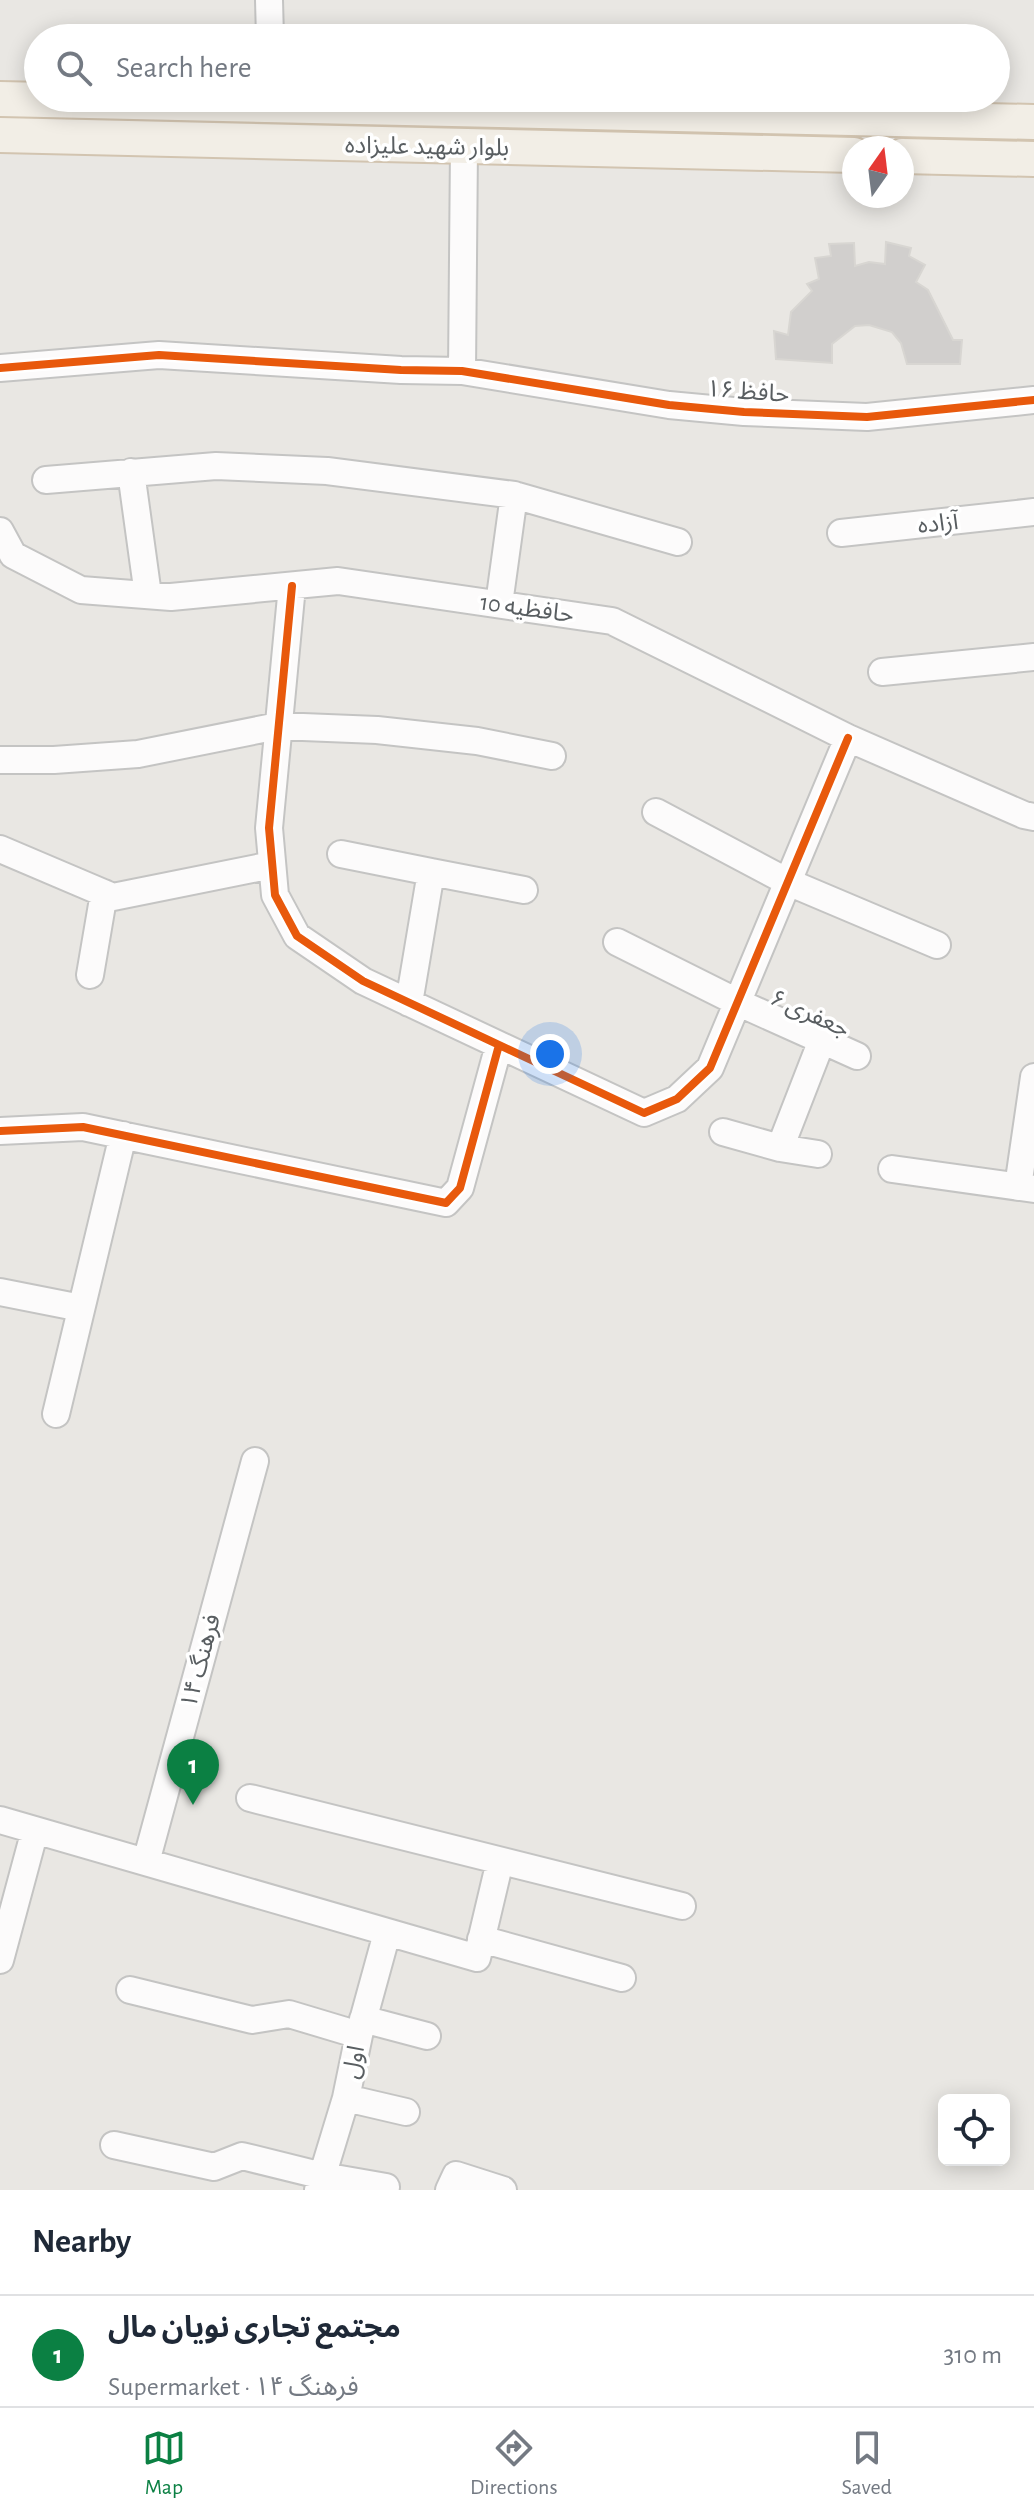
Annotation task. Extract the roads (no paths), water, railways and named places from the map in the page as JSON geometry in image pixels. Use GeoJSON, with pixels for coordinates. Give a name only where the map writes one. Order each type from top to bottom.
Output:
{"type":"FeatureCollection","features":[{"type":"Feature","properties":{"kind":"main road","name":"بلوار شهید علیزاده"},"geometry":{"type":"LineString","coordinates":[[0,99],[24,99]]}},
{"type":"Feature","properties":{"kind":"main road","name":"بلوار شهید علیزاده"},"geometry":{"type":"LineString","coordinates":[[652,112],[1034,122]]}},
{"type":"Feature","properties":{"kind":"main road","name":"بلوار شهید علیزاده"},"geometry":{"type":"LineString","coordinates":[[0,135],[842,155]]}},
{"type":"Feature","properties":{"kind":"main road"},"geometry":{"type":"LineString","coordinates":[[914,156],[1034,159]]}},
{"type":"Feature","properties":{"kind":"street"},"geometry":{"type":"LineString","coordinates":[[269,0],[270,24]]}},
{"type":"Feature","properties":{"kind":"street"},"geometry":{"type":"LineString","coordinates":[[269,142],[270,112]]}},
{"type":"Feature","properties":{"kind":"street"},"geometry":{"type":"LineString","coordinates":[[462,371],[464,147]]}},
{"type":"Feature","properties":{"kind":"street","name":"حافظ ۱۶"},"geometry":{"type":"LineString","coordinates":[[0,368],[159,355],[462,371],[669,405],[744,412],[867,417],[1034,400]]}},
{"type":"Feature","properties":{"kind":"street"},"geometry":{"type":"LineString","coordinates":[[46,480],[216,466],[327,471],[514,495],[678,542]]}},
{"type":"Feature","properties":{"kind":"street"},"geometry":{"type":"LineString","coordinates":[[131,472],[148,595]]}},
{"type":"Feature","properties":{"kind":"street"},"geometry":{"type":"LineString","coordinates":[[499,604],[514,495]]}},
{"type":"Feature","properties":{"kind":"street","name":"آزاده"},"geometry":{"type":"LineString","coordinates":[[841,533],[1034,512]]}},
{"type":"Feature","properties":{"kind":"street","name":"حافظیه 10"},"geometry":{"type":"LineString","coordinates":[[0,531],[13,555],[81,590],[171,597],[338,581],[612,621],[848,738],[1034,817]]}},
{"type":"Feature","properties":{"kind":"street"},"geometry":{"type":"LineString","coordinates":[[292,586],[269,828],[275,895],[297,936],[363,981],[644,1113],[677,1099],[710,1068],[848,738]]}},
{"type":"Feature","properties":{"kind":"street"},"geometry":{"type":"LineString","coordinates":[[882,672],[1034,657]]}},
{"type":"Feature","properties":{"kind":"street"},"geometry":{"type":"LineString","coordinates":[[0,760],[138,754],[278,726],[377,730],[462,739],[552,756]]}},
{"type":"Feature","properties":{"kind":"street"},"geometry":{"type":"LineString","coordinates":[[656,812],[788,882],[937,945]]}},
{"type":"Feature","properties":{"kind":"street"},"geometry":{"type":"LineString","coordinates":[[0,849],[113,897],[272,865]]}},
{"type":"Feature","properties":{"kind":"street"},"geometry":{"type":"LineString","coordinates":[[341,854],[524,890]]}},
{"type":"Feature","properties":{"kind":"street"},"geometry":{"type":"LineString","coordinates":[[409,1003],[431,872]]}},
{"type":"Feature","properties":{"kind":"street"},"geometry":{"type":"LineString","coordinates":[[90,975],[104,893]]}},
{"type":"Feature","properties":{"kind":"street","name":"جعفری ۶"},"geometry":{"type":"LineString","coordinates":[[617,942],[737,1002],[857,1056]]}},
{"type":"Feature","properties":{"kind":"street"},"geometry":{"type":"LineString","coordinates":[[780,1148],[822,1040]]}},
{"type":"Feature","properties":{"kind":"street"},"geometry":{"type":"LineString","coordinates":[[0,1131],[83,1127],[446,1203],[460,1188],[499,1045]]}},
{"type":"Feature","properties":{"kind":"street"},"geometry":{"type":"LineString","coordinates":[[892,1169],[1026,1188],[1034,1077]]}},
{"type":"Feature","properties":{"kind":"street"},"geometry":{"type":"LineString","coordinates":[[723,1132],[780,1148],[818,1154]]}},
{"type":"Feature","properties":{"kind":"street"},"geometry":{"type":"LineString","coordinates":[[56,1414],[123,1135]]}},
{"type":"Feature","properties":{"kind":"street"},"geometry":{"type":"LineString","coordinates":[[0,1292],[81,1308]]}},
{"type":"Feature","properties":{"kind":"street","name":"فرهنگ ۱۴"},"geometry":{"type":"LineString","coordinates":[[146,1862],[255,1461]]}},
{"type":"Feature","properties":{"kind":"street"},"geometry":{"type":"LineString","coordinates":[[250,1798],[682,1906]]}},
{"type":"Feature","properties":{"kind":"street"},"geometry":{"type":"LineString","coordinates":[[0,1820],[477,1958],[500,1861]]}},
{"type":"Feature","properties":{"kind":"street"},"geometry":{"type":"LineString","coordinates":[[0,1960],[4,1926],[35,1830]]}},
{"type":"Feature","properties":{"kind":"street","name":"اول"},"geometry":{"type":"LineString","coordinates":[[320,2183],[346,2098],[361,2027],[387,1933]]}},
{"type":"Feature","properties":{"kind":"street"},"geometry":{"type":"LineString","coordinates":[[481,1939],[622,1978]]}},
{"type":"Feature","properties":{"kind":"street"},"geometry":{"type":"LineString","coordinates":[[130,1990],[252,2020],[289,2014],[427,2036]]}},
{"type":"Feature","properties":{"kind":"street"},"geometry":{"type":"LineString","coordinates":[[346,2098],[406,2112]]}},
{"type":"Feature","properties":{"kind":"street"},"geometry":{"type":"LineString","coordinates":[[114,2145],[214,2167],[242,2156],[320,2183],[386,2187]]}},
{"type":"Feature","properties":{"kind":"street"},"geometry":{"type":"LineString","coordinates":[[449,2190],[456,2175],[503,2190]]}},
{"type":"Feature","properties":{"kind":"place","name":"مجتمع تجاری نویان مال"},"geometry":{"type":"Point","coordinates":[193,1805]}}]}
